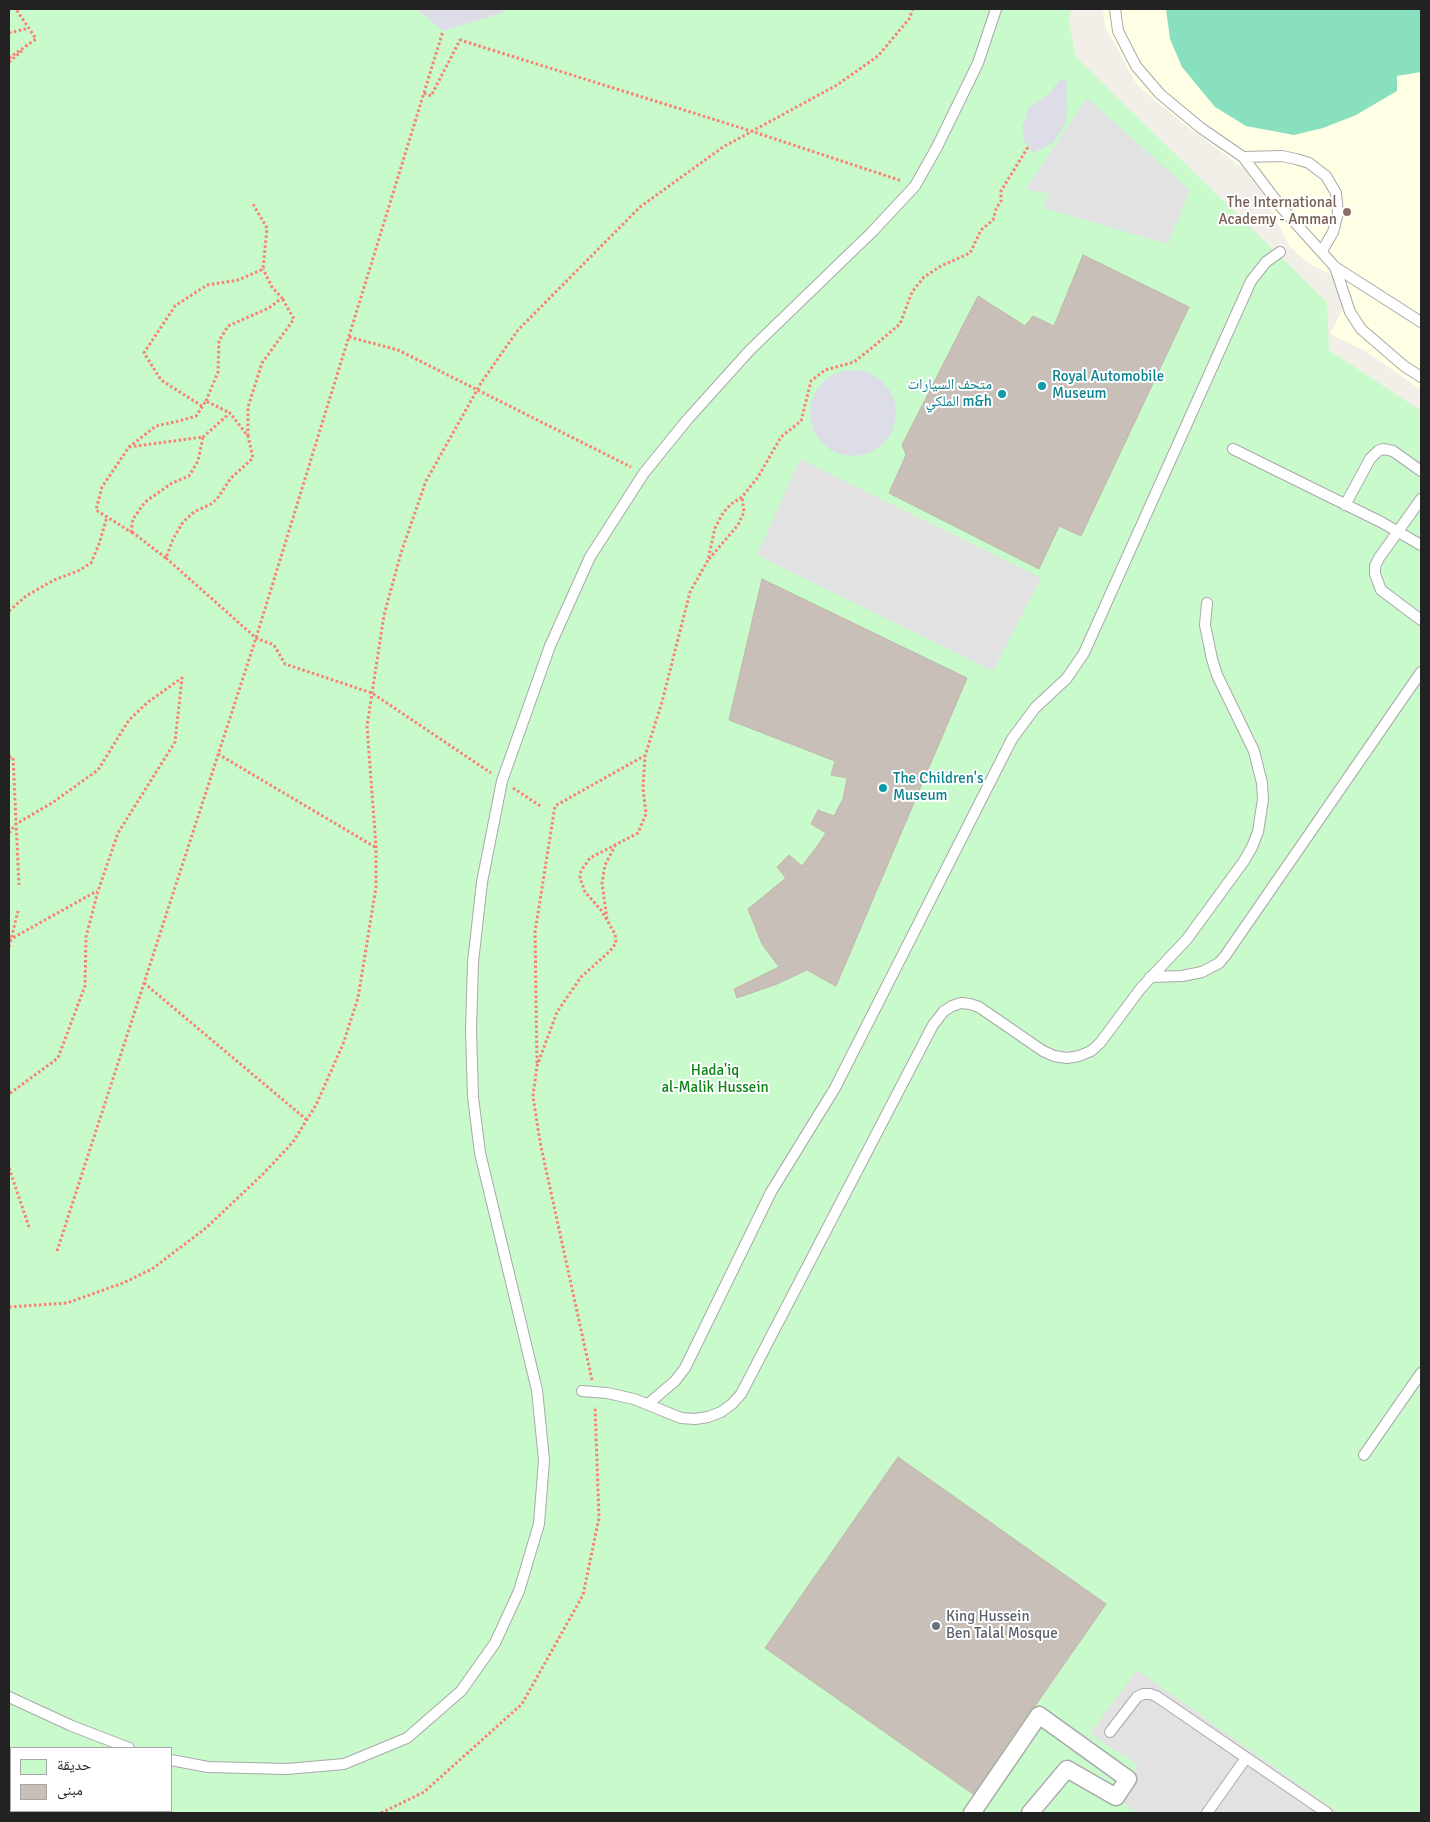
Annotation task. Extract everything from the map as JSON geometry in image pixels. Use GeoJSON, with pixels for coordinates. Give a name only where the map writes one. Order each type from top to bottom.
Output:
{"type":"FeatureCollection","features":[{"type":"Feature","properties":{"kind":"street"},"geometry":{"type":"LineString","coordinates":[[972,1813],[1039,1715],[1128,1780],[1116,1798],[1067,1769],[1030,1813]]}},
{"type":"Feature","properties":{"kind":"lane"},"geometry":{"type":"LineString","coordinates":[[172,1760],[208,1767],[287,1769],[344,1764],[406,1738],[461,1691],[495,1643],[520,1591],[539,1524],[543,1452],[537,1390],[480,1153],[473,1097],[471,1030],[472,962],[482,882],[502,780],[550,646],[590,557],[644,473],[687,420],[750,350],[872,232],[915,186],[937,147],[978,63],[996,9]]}},
{"type":"Feature","properties":{"kind":"lane"},"geometry":{"type":"LineString","coordinates":[[1115,9],[1118,31],[1136,66],[1160,94],[1201,128],[1243,157],[1281,207],[1335,267],[1421,322]]}},
{"type":"Feature","properties":{"kind":"lane"},"geometry":{"type":"LineString","coordinates":[[1243,157],[1282,156],[1296,159],[1309,163],[1326,176],[1336,193],[1338,213],[1333,232],[1322,251]]}},
{"type":"Feature","properties":{"kind":"lane"},"geometry":{"type":"LineString","coordinates":[[648,1404],[670,1386],[685,1368],[771,1192],[838,1081],[1012,739],[1035,708],[1067,678],[1084,654],[1251,281],[1260,268],[1280,252]]}},
{"type":"Feature","properties":{"kind":"lane"},"geometry":{"type":"LineString","coordinates":[[1335,267],[1350,312],[1361,329],[1421,378]]}},
{"type":"Feature","properties":{"kind":"lane"},"geometry":{"type":"LineString","coordinates":[[1346,505],[1370,458],[1378,451],[1383,449],[1393,451],[1421,470]]}},
{"type":"Feature","properties":{"kind":"lane"},"geometry":{"type":"LineString","coordinates":[[1233,450],[1398,531],[1421,546]]}},
{"type":"Feature","properties":{"kind":"lane"},"geometry":{"type":"LineString","coordinates":[[1421,498],[1379,558],[1376,566],[1377,583],[1381,590],[1421,620]]}},
{"type":"Feature","properties":{"kind":"lane"},"geometry":{"type":"LineString","coordinates":[[582,1391],[621,1396],[648,1404],[681,1418],[695,1419],[708,1417],[721,1412],[732,1404],[741,1394],[933,1025],[944,1010],[952,1006],[970,1004],[979,1007],[1043,1051],[1054,1056],[1067,1058],[1080,1056],[1091,1051],[1100,1043],[1150,977],[1188,939],[1244,862],[1258,832],[1262,816],[1263,799],[1258,766],[1245,729],[1217,675],[1212,659],[1205,625],[1207,602]]}},
{"type":"Feature","properties":{"kind":"lane"},"geometry":{"type":"LineString","coordinates":[[1150,977],[1182,976],[1202,972],[1219,963],[1421,672]]}},
{"type":"Feature","properties":{"kind":"lane"},"geometry":{"type":"LineString","coordinates":[[1364,1454],[1421,1373]]}},
{"type":"Feature","properties":{"kind":"lane"},"geometry":{"type":"LineString","coordinates":[[1110,1732],[1137,1697],[1143,1694],[1156,1696],[1328,1813]]}},
{"type":"Feature","properties":{"kind":"lane"},"geometry":{"type":"LineString","coordinates":[[9,1697],[72,1726],[126,1747]]}},
{"type":"Feature","properties":{"kind":"lane"},"geometry":{"type":"LineString","coordinates":[[1207,1813],[1246,1758]]}},
{"type":"Feature","properties":{"kind":"path"},"geometry":{"type":"LineString","coordinates":[[16,9],[36,39]]}},
{"type":"Feature","properties":{"kind":"path"},"geometry":{"type":"LineString","coordinates":[[9,1307],[67,1303],[123,1283],[152,1269],[206,1228],[263,1174],[293,1142],[316,1105],[343,1044],[358,998],[376,887],[376,847],[367,726],[384,615],[401,553],[426,481],[477,389],[518,330],[640,207],[723,147],[837,85],[878,56],[909,19],[913,9]]}},
{"type":"Feature","properties":{"kind":"path"},"geometry":{"type":"LineString","coordinates":[[9,33],[29,28]]}},
{"type":"Feature","properties":{"kind":"path"},"geometry":{"type":"LineString","coordinates":[[57,1251],[256,638],[443,31]]}},
{"type":"Feature","properties":{"kind":"path"},"geometry":{"type":"LineString","coordinates":[[9,58],[36,39]]}},
{"type":"Feature","properties":{"kind":"path"},"geometry":{"type":"LineString","coordinates":[[9,62],[36,39]]}},
{"type":"Feature","properties":{"kind":"path"},"geometry":{"type":"LineString","coordinates":[[424,93],[431,96],[460,40],[752,132],[915,186]]}},
{"type":"Feature","properties":{"kind":"path"},"geometry":{"type":"LineString","coordinates":[[708,560],[717,523],[731,504],[742,497],[758,477],[781,437],[801,421],[811,381],[825,370],[854,362],[868,351],[900,324],[912,292],[924,277],[941,266],[970,253],[981,230],[993,220],[996,209],[1002,201],[1001,191],[1028,146]]}},
{"type":"Feature","properties":{"kind":"path"},"geometry":{"type":"LineString","coordinates":[[166,558],[173,539],[183,522],[194,512],[218,499],[231,478],[253,458],[248,436],[248,407],[262,363],[294,319],[282,298],[272,287],[263,269],[267,228],[253,204]]}},
{"type":"Feature","properties":{"kind":"path"},"geometry":{"type":"LineString","coordinates":[[202,406],[161,380],[144,353],[175,306],[207,285],[238,280],[263,269]]}},
{"type":"Feature","properties":{"kind":"path"},"geometry":{"type":"LineString","coordinates":[[282,298],[269,308],[228,326],[219,341],[218,372],[206,401],[196,416],[156,426],[129,447],[102,487],[96,510],[131,532],[166,558],[256,638],[274,645],[285,664],[372,693],[542,807]]}},
{"type":"Feature","properties":{"kind":"path"},"geometry":{"type":"LineString","coordinates":[[349,337],[398,350],[644,473]]}},
{"type":"Feature","properties":{"kind":"path"},"geometry":{"type":"LineString","coordinates":[[206,401],[230,413],[248,436]]}},
{"type":"Feature","properties":{"kind":"path"},"geometry":{"type":"LineString","coordinates":[[129,447],[203,437],[230,413]]}},
{"type":"Feature","properties":{"kind":"path"},"geometry":{"type":"LineString","coordinates":[[131,532],[133,519],[145,502],[172,483],[189,476],[198,461],[203,437]]}},
{"type":"Feature","properties":{"kind":"path"},"geometry":{"type":"LineString","coordinates":[[537,1066],[557,1012],[581,977],[610,951],[616,943],[615,934],[601,910],[585,892],[580,878],[581,871],[590,858],[638,833],[646,814],[643,788],[645,756],[662,702],[690,592],[708,560],[738,525],[744,512],[742,497]]}},
{"type":"Feature","properties":{"kind":"path"},"geometry":{"type":"LineString","coordinates":[[9,611],[26,596],[54,580],[78,571],[91,563],[107,517]]}},
{"type":"Feature","properties":{"kind":"path"},"geometry":{"type":"LineString","coordinates":[[9,833],[16,824],[52,803],[98,770],[129,720],[148,702],[182,678],[175,742],[118,833],[98,891],[86,938],[85,986],[58,1058],[9,1094]]}},
{"type":"Feature","properties":{"kind":"path"},"geometry":{"type":"LineString","coordinates":[[218,754],[376,847]]}},
{"type":"Feature","properties":{"kind":"path"},"geometry":{"type":"LineString","coordinates":[[381,1813],[424,1792],[522,1704],[584,1595],[599,1518],[596,1418],[577,1306],[540,1142],[533,1096],[537,1066],[535,932],[555,806],[645,756]]}},
{"type":"Feature","properties":{"kind":"path"},"geometry":{"type":"LineString","coordinates":[[9,757],[13,757],[19,885]]}},
{"type":"Feature","properties":{"kind":"path"},"geometry":{"type":"LineString","coordinates":[[608,923],[602,883],[605,865],[616,845]]}},
{"type":"Feature","properties":{"kind":"path"},"geometry":{"type":"LineString","coordinates":[[10,940],[98,891]]}},
{"type":"Feature","properties":{"kind":"path"},"geometry":{"type":"LineString","coordinates":[[9,947],[18,911]]}},
{"type":"Feature","properties":{"kind":"path"},"geometry":{"type":"LineString","coordinates":[[144,984],[306,1120]]}},
{"type":"Feature","properties":{"kind":"path"},"geometry":{"type":"LineString","coordinates":[[9,1168],[29,1227]]}},
{"type":"Feature","properties":{"kind":"shaded area"},"geometry":{"type":"Polygon","coordinates":[[[416,9],[506,9],[501,13],[443,31],[416,9]]]}},
{"type":"Feature","properties":{"kind":"shaded area","name":"The International Academy - Amman"},"geometry":{"type":"Polygon","coordinates":[[[1103,9],[1421,9],[1421,390],[1367,352],[1330,334],[1348,299],[1333,276],[1308,263],[1290,247],[1263,195],[1244,169],[1181,122],[1137,85],[1105,26],[1103,9]]]}},
{"type":"Feature","properties":{"kind":"shaded area"},"geometry":{"type":"Polygon","coordinates":[[[1060,79],[1066,81],[1068,107],[1065,125],[1052,144],[1032,153],[1024,140],[1022,127],[1029,108],[1049,94],[1060,79]]]}},
{"type":"Feature","properties":{"kind":"shaded area"},"geometry":{"type":"Polygon","coordinates":[[[1087,98],[1190,190],[1168,244],[1044,208],[1049,194],[1026,189],[1087,98]]]}},
{"type":"Feature","properties":{"kind":"shaded area"},"geometry":{"type":"Polygon","coordinates":[[[853,370],[869,373],[877,377],[889,389],[893,397],[896,413],[893,429],[889,437],[877,449],[869,453],[853,456],[837,453],[829,449],[817,437],[813,429],[810,413],[813,397],[817,389],[829,377],[837,373],[853,370]]]}},
{"type":"Feature","properties":{"kind":"shaded area"},"geometry":{"type":"Polygon","coordinates":[[[800,459],[1041,578],[993,671],[757,555],[800,459]]]}},
{"type":"Feature","properties":{"kind":"shaded area"},"geometry":{"type":"Polygon","coordinates":[[[1137,1670],[1339,1813],[1137,1813],[1116,1797],[1138,1765],[1090,1734],[1137,1670]]]}},
{"type":"Feature","properties":{"kind":"green space","name":"Hada'iq al-Malik Hussein"},"geometry":{"type":"Polygon","coordinates":[[[9,9],[1071,9],[1069,21],[1076,57],[1327,302],[1329,350],[1421,411],[1421,1813],[9,1813],[9,9]]]}},
{"type":"Feature","properties":{"kind":"green space"},"geometry":{"type":"Polygon","coordinates":[[[1166,9],[1421,9],[1421,72],[1397,76],[1397,91],[1356,115],[1323,128],[1294,135],[1246,126],[1215,107],[1182,67],[1170,39],[1166,9]]]}},
{"type":"Feature","properties":{"kind":"building","name":"Royal Automobile Museum"},"geometry":{"type":"Polygon","coordinates":[[[1083,255],[1189,307],[1081,536],[1059,526],[1039,569],[889,493],[906,455],[902,445],[978,296],[1025,326],[1033,316],[1054,326],[1083,255]]]}},
{"type":"Feature","properties":{"kind":"building","name":"The Children's Museum"},"geometry":{"type":"Polygon","coordinates":[[[762,579],[967,678],[836,986],[807,970],[777,984],[737,998],[734,989],[779,967],[762,944],[748,909],[786,878],[777,867],[789,855],[802,866],[815,849],[826,833],[811,824],[818,810],[834,816],[843,799],[847,778],[831,775],[835,761],[729,720],[762,579]]]}},
{"type":"Feature","properties":{"kind":"building","name":"King Hussein Ben Talal Mosque"},"geometry":{"type":"Polygon","coordinates":[[[898,1457],[1106,1604],[973,1794],[765,1648],[898,1457]]]}},
{"type":"Feature","properties":{"kind":"place","name":"The International Academy - Amman"},"geometry":{"type":"Point","coordinates":[1347,212]}},
{"type":"Feature","properties":{"kind":"place","name":"Royal Automobile Museum"},"geometry":{"type":"Point","coordinates":[1042,386]}},
{"type":"Feature","properties":{"kind":"place","name":"متحف السيارات الملكي m&h"},"geometry":{"type":"Point","coordinates":[1002,394]}},
{"type":"Feature","properties":{"kind":"place","name":"The Children's Museum"},"geometry":{"type":"Point","coordinates":[883,788]}},
{"type":"Feature","properties":{"kind":"place","name":"King Hussein Ben Talal Mosque"},"geometry":{"type":"Point","coordinates":[936,1626]}}]}
